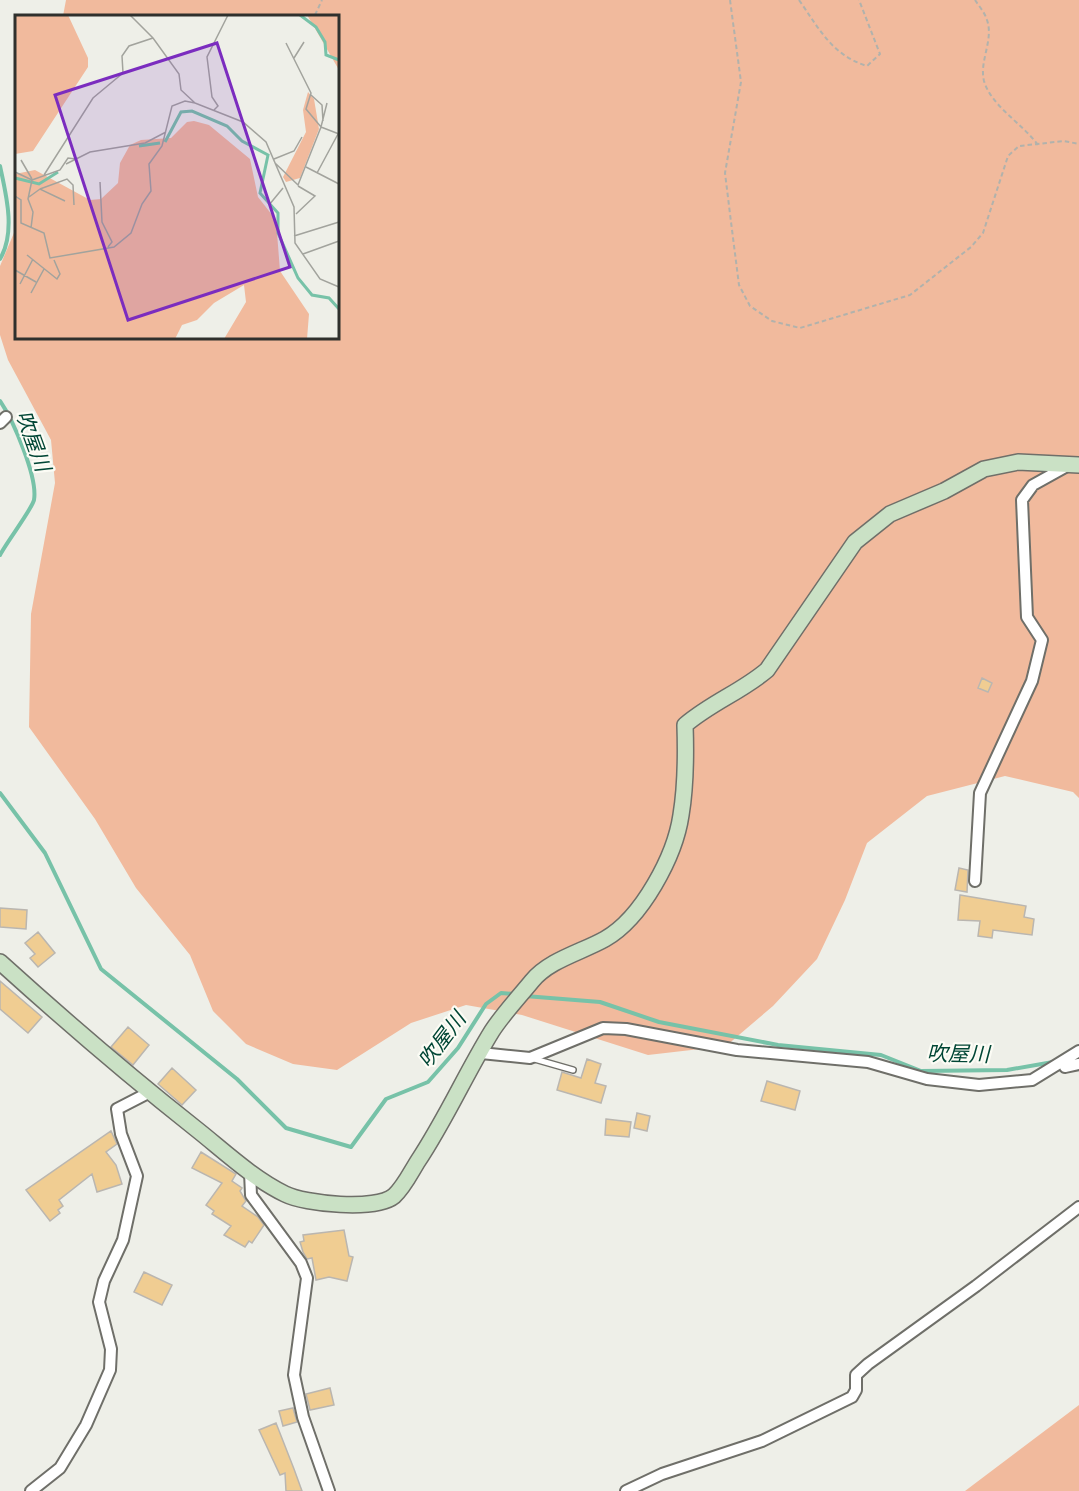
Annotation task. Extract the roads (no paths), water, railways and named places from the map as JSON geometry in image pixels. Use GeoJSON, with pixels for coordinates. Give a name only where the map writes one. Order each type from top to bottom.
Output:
{"type":"FeatureCollection","features":[{"type":"Feature","properties":{"kind":"street"},"geometry":{"type":"LineString","coordinates":[[0,962],[150,1092],[250,1172],[285,1194],[305,1201],[374,1203],[385,1200],[394,1195],[435,1136],[492,1030],[534,978],[576,951],[606,939],[630,920],[664,864],[681,818],[686,774],[685,724],[707,706],[752,683],[767,670],[855,542],[890,513],[944,491],[984,469],[1018,462],[1075,464]]}},
{"type":"Feature","properties":{"kind":"street"},"geometry":{"type":"LineString","coordinates":[[975,881],[980,793],[1032,681],[1042,640],[1027,617],[1022,500],[1033,485],[1075,464]]}},
{"type":"Feature","properties":{"kind":"street"},"geometry":{"type":"LineString","coordinates":[[481,1053],[530,1058],[603,1028],[626,1029],[737,1050],[785,1052],[868,1062],[927,1079],[979,1085],[1032,1080],[1079,1051]]}},
{"type":"Feature","properties":{"kind":"street"},"geometry":{"type":"LineString","coordinates":[[1065,1067],[1079,1064]]}},
{"type":"Feature","properties":{"kind":"street"},"geometry":{"type":"LineString","coordinates":[[31,1491],[60,1468],[86,1425],[110,1370],[111,1349],[99,1302],[105,1281],[123,1240],[137,1176],[121,1134],[117,1109],[150,1092]]}},
{"type":"Feature","properties":{"kind":"street"},"geometry":{"type":"LineString","coordinates":[[250,1172],[251,1195],[301,1263],[307,1278],[294,1375],[303,1417],[329,1491]]}},
{"type":"Feature","properties":{"kind":"street"},"geometry":{"type":"LineString","coordinates":[[626,1491],[662,1474],[762,1441],[852,1398],[856,1390],[856,1375],[868,1364],[1079,1208]]}},
{"type":"Feature","properties":{"kind":"lane"},"geometry":{"type":"LineString","coordinates":[[530,1058],[573,1070]]}},
{"type":"Feature","properties":{"kind":"waterway","name":"吹屋川"},"geometry":{"type":"LineString","coordinates":[[0,166],[9,225],[8,237],[0,259]]}},
{"type":"Feature","properties":{"kind":"waterway","name":"吹屋川"},"geometry":{"type":"LineString","coordinates":[[0,401],[23,449],[34,490],[32,504],[0,555]]}},
{"type":"Feature","properties":{"kind":"waterway","name":"吹屋川"},"geometry":{"type":"LineString","coordinates":[[0,793],[45,853],[101,969],[237,1079],[286,1128],[351,1147],[386,1099],[428,1082],[458,1048],[486,1004],[501,993],[514,994]]}},
{"type":"Feature","properties":{"kind":"waterway","name":"吹屋川"},"geometry":{"type":"LineString","coordinates":[[525,996],[600,1002],[659,1022],[778,1045],[881,1055],[921,1071],[1007,1070],[1053,1062]]}}]}
